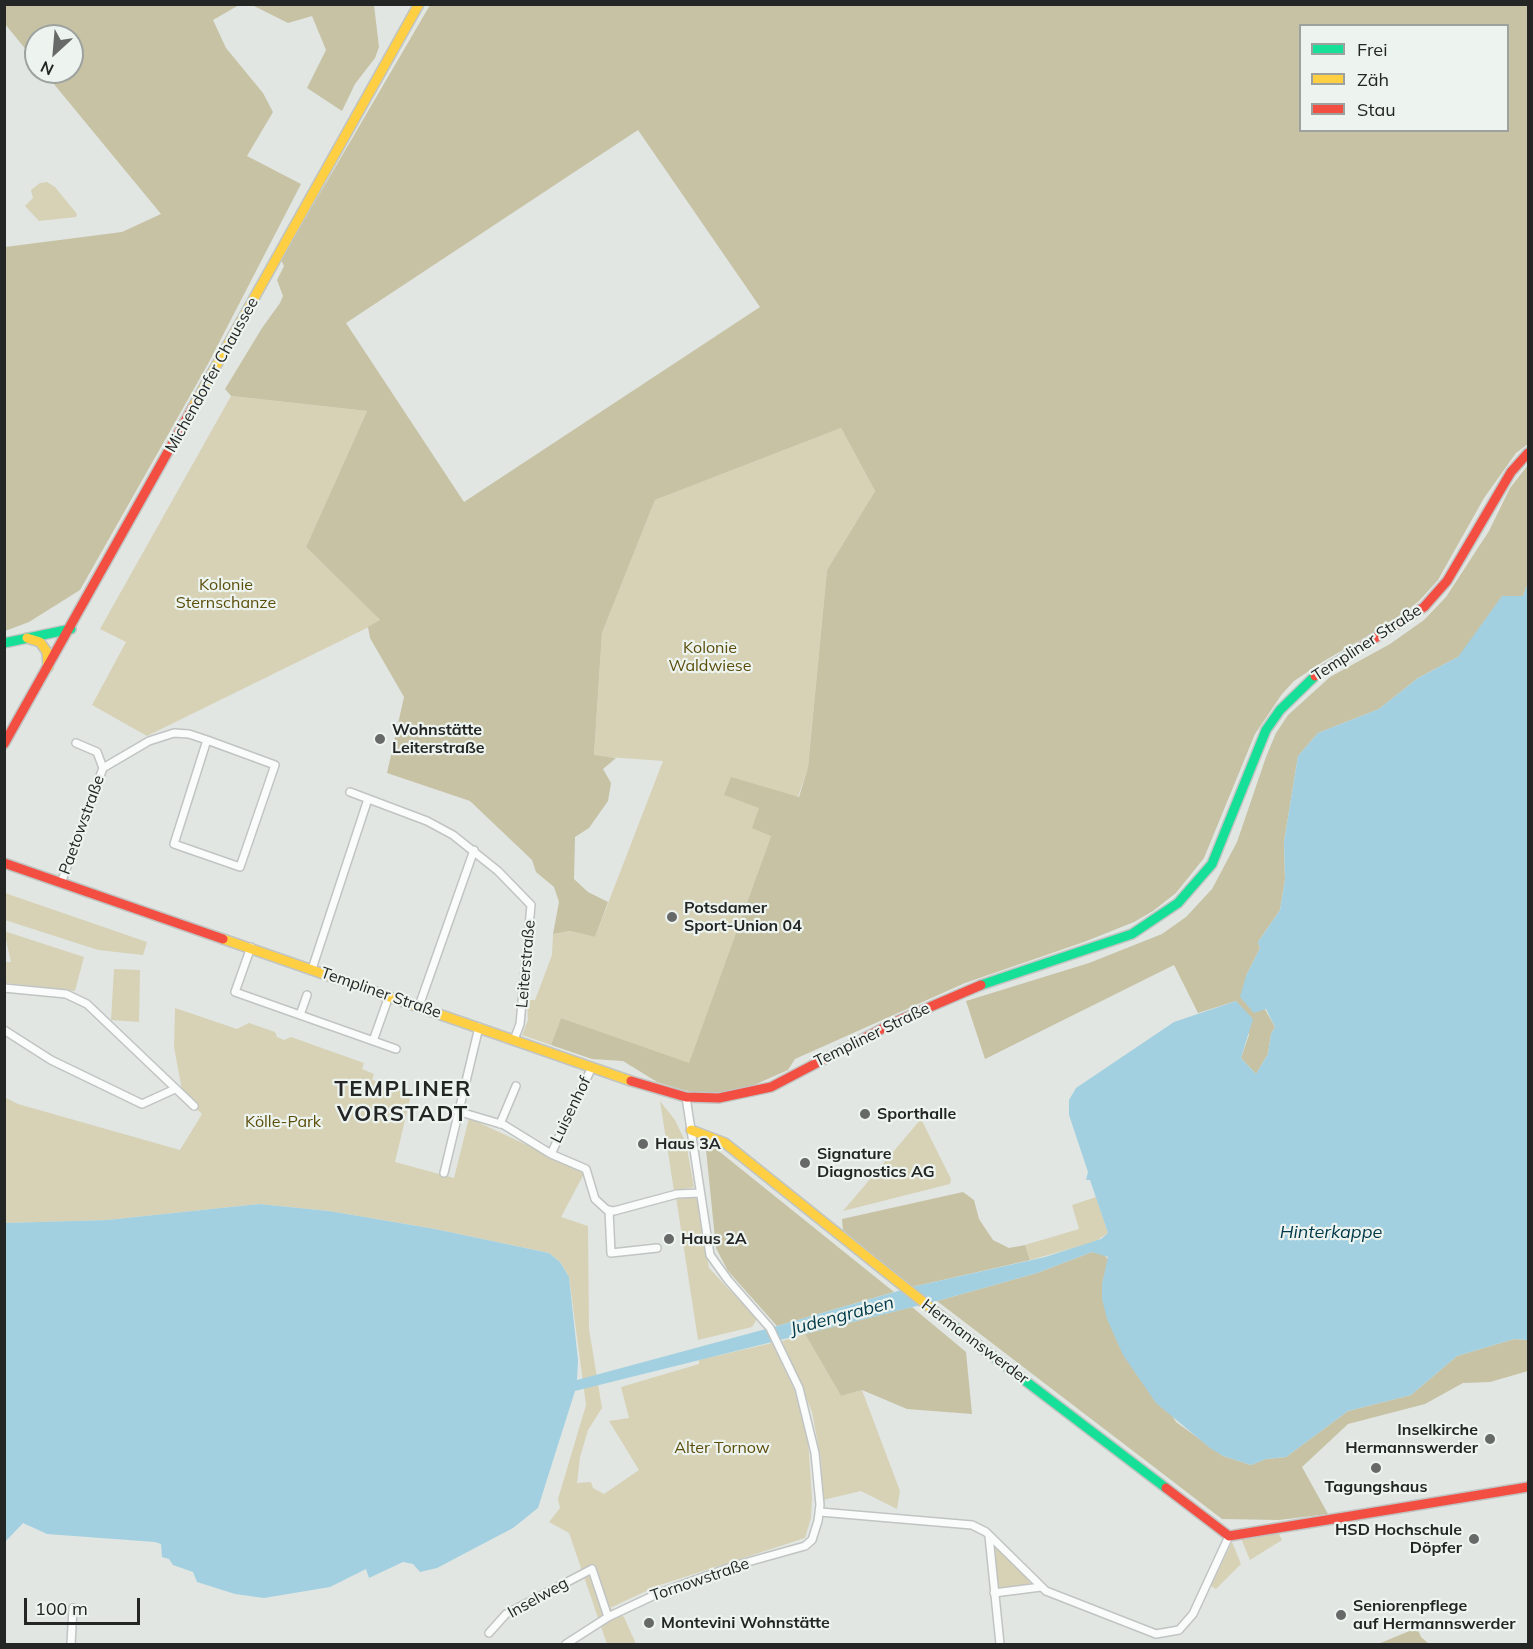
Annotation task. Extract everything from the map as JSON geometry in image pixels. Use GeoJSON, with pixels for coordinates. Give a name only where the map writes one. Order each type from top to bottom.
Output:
{"type":"FeatureCollection","features":[{"type":"Feature","properties":{"kind":"street","name":"Michendorfer Chaussee"},"geometry":{"type":"LineString","coordinates":[[4,744],[419,4]]}},
{"type":"Feature","properties":{"kind":"street","name":"Templiner Straße"},"geometry":{"type":"LineString","coordinates":[[4,863],[592,1067],[686,1097],[719,1098],[771,1087],[895,1022],[970,989],[1132,934],[1178,903],[1212,864],[1263,738],[1280,710],[1308,681],[1407,620],[1424,607],[1447,581],[1511,472],[1528,453]]}},
{"type":"Feature","properties":{"kind":"street"},"geometry":{"type":"LineString","coordinates":[[4,643],[70,629]]}},
{"type":"Feature","properties":{"kind":"street"},"geometry":{"type":"LineString","coordinates":[[27,638],[40,642],[47,652],[48,667]]}},
{"type":"Feature","properties":{"kind":"street","name":"Paetowstraße"},"geometry":{"type":"LineString","coordinates":[[61,883],[103,768],[149,741],[168,734],[189,734],[207,740],[275,765],[240,867],[174,844],[207,740]]}},
{"type":"Feature","properties":{"kind":"street","name":"Paetowstraße"},"geometry":{"type":"LineString","coordinates":[[76,743],[97,752],[103,768]]}},
{"type":"Feature","properties":{"kind":"street","name":"Leiterstraße"},"geometry":{"type":"LineString","coordinates":[[350,792],[427,820],[474,850],[531,905],[520,1024],[514,1040]]}},
{"type":"Feature","properties":{"kind":"street"},"geometry":{"type":"LineString","coordinates":[[312,969],[368,799]]}},
{"type":"Feature","properties":{"kind":"street"},"geometry":{"type":"LineString","coordinates":[[419,1006],[474,850]]}},
{"type":"Feature","properties":{"kind":"street"},"geometry":{"type":"LineString","coordinates":[[251,947],[235,992],[396,1049]]}},
{"type":"Feature","properties":{"kind":"street"},"geometry":{"type":"LineString","coordinates":[[4,988],[66,994],[87,1004],[194,1106]]}},
{"type":"Feature","properties":{"kind":"street"},"geometry":{"type":"LineString","coordinates":[[300,1015],[307,995]]}},
{"type":"Feature","properties":{"kind":"street"},"geometry":{"type":"LineString","coordinates":[[373,1041],[390,996]]}},
{"type":"Feature","properties":{"kind":"street"},"geometry":{"type":"LineString","coordinates":[[444,1173],[478,1027]]}},
{"type":"Feature","properties":{"kind":"street"},"geometry":{"type":"LineString","coordinates":[[4,1030],[51,1060],[142,1104],[175,1089]]}},
{"type":"Feature","properties":{"kind":"street","name":"Luisenhof"},"geometry":{"type":"LineString","coordinates":[[551,1154],[592,1067]]}},
{"type":"Feature","properties":{"kind":"street"},"geometry":{"type":"LineString","coordinates":[[500,1124],[516,1086]]}},
{"type":"Feature","properties":{"kind":"street"},"geometry":{"type":"LineString","coordinates":[[686,1097],[710,1255],[728,1281],[770,1328],[799,1388],[811,1430],[820,1512],[972,1525],[989,1536],[1046,1592],[1149,1632],[1172,1633],[1185,1625],[1193,1614],[1229,1536],[1528,1487]]}},
{"type":"Feature","properties":{"kind":"street","name":"Luisenhof"},"geometry":{"type":"LineString","coordinates":[[458,1111],[500,1124],[551,1154],[586,1169],[594,1199],[609,1210]]}},
{"type":"Feature","properties":{"kind":"street","name":"Hermannswerder"},"geometry":{"type":"LineString","coordinates":[[691,1130],[725,1143],[924,1304],[1229,1536]]}},
{"type":"Feature","properties":{"kind":"street"},"geometry":{"type":"LineString","coordinates":[[657,1248],[611,1253],[609,1210],[677,1194],[700,1192]]}},
{"type":"Feature","properties":{"kind":"street","name":"Tornowstraße"},"geometry":{"type":"LineString","coordinates":[[566,1644],[608,1617],[668,1589],[805,1546],[812,1540],[820,1512]]}},
{"type":"Feature","properties":{"kind":"street"},"geometry":{"type":"LineString","coordinates":[[989,1536],[1000,1644]]}},
{"type":"Feature","properties":{"kind":"street","name":"Inselweg"},"geometry":{"type":"LineString","coordinates":[[489,1633],[506,1614],[592,1569],[608,1617]]}},
{"type":"Feature","properties":{"kind":"street"},"geometry":{"type":"LineString","coordinates":[[994,1593],[1041,1587]]}},
{"type":"Feature","properties":{"kind":"street"},"geometry":{"type":"LineString","coordinates":[[71,1644],[73,1608]]}},
{"type":"Feature","properties":{"kind":"green space"},"geometry":{"type":"Polygon","coordinates":[[[47,182],[55,187],[77,214],[76,217],[39,221],[25,206],[33,198],[31,190],[40,183],[47,182]]]}},
{"type":"Feature","properties":{"kind":"green space","name":"Kolonie Sternschanze"},"geometry":{"type":"Polygon","coordinates":[[[231,396],[367,411],[306,547],[381,621],[147,736],[92,705],[126,642],[100,629],[231,396]]]}},
{"type":"Feature","properties":{"kind":"green space","name":"Kolonie Waldwiese"},"geometry":{"type":"Polygon","coordinates":[[[841,428],[875,491],[827,570],[808,767],[798,797],[786,794],[689,1064],[561,1018],[551,1045],[522,1035],[528,1020],[527,1000],[535,1000],[552,955],[553,934],[570,931],[595,937],[663,761],[594,756],[602,633],[655,500],[841,428]]]}},
{"type":"Feature","properties":{"kind":"green space"},"geometry":{"type":"Polygon","coordinates":[[[5,893],[147,942],[143,955],[98,950],[5,920],[5,893]]]}},
{"type":"Feature","properties":{"kind":"green space"},"geometry":{"type":"Polygon","coordinates":[[[4,931],[84,957],[75,991],[5,983],[5,962],[11,962],[4,931]]]}},
{"type":"Feature","properties":{"kind":"green space"},"geometry":{"type":"Polygon","coordinates":[[[114,969],[140,970],[139,1022],[111,1020],[114,969]]]}},
{"type":"Feature","properties":{"kind":"green space","name":"Kölle-Park"},"geometry":{"type":"Polygon","coordinates":[[[175,1008],[237,1029],[249,1023],[275,1032],[277,1037],[284,1040],[291,1037],[364,1063],[362,1069],[374,1074],[372,1080],[411,1095],[395,1162],[454,1178],[469,1118],[585,1172],[561,1217],[588,1226],[589,1329],[602,1408],[588,1430],[580,1457],[577,1483],[591,1482],[593,1488],[604,1494],[639,1470],[609,1421],[629,1418],[621,1387],[699,1364],[699,1360],[772,1343],[794,1389],[808,1439],[812,1498],[811,1518],[805,1538],[657,1586],[610,1608],[624,1617],[636,1644],[607,1644],[569,1533],[549,1522],[560,1508],[558,1499],[586,1405],[569,1277],[560,1262],[549,1253],[435,1229],[329,1211],[259,1204],[107,1220],[5,1223],[4,1097],[18,1104],[180,1150],[202,1114],[183,1096],[174,1047],[175,1008]]]}},
{"type":"Feature","properties":{"kind":"green space"},"geometry":{"type":"Polygon","coordinates":[[[660,1101],[675,1120],[686,1143],[694,1187],[674,1191],[660,1101]]]}},
{"type":"Feature","properties":{"kind":"green space"},"geometry":{"type":"Polygon","coordinates":[[[921,1119],[951,1179],[950,1184],[843,1211],[921,1119]]]}},
{"type":"Feature","properties":{"kind":"green space"},"geometry":{"type":"Polygon","coordinates":[[[696,1194],[709,1268],[757,1319],[752,1327],[698,1340],[676,1197],[696,1194]]]}},
{"type":"Feature","properties":{"kind":"green space"},"geometry":{"type":"Polygon","coordinates":[[[1096,1197],[1108,1233],[1095,1242],[1030,1260],[1025,1245],[1079,1229],[1072,1205],[1096,1197]]]}},
{"type":"Feature","properties":{"kind":"green space","name":"Alter Tornow"},"geometry":{"type":"Polygon","coordinates":[[[805,1334],[841,1396],[862,1390],[900,1491],[897,1509],[861,1491],[823,1500],[821,1460],[812,1412],[782,1341],[805,1334]]]}},
{"type":"Feature","properties":{"kind":"green space"},"geometry":{"type":"Polygon","coordinates":[[[1277,1530],[1282,1540],[1250,1560],[1240,1536],[1277,1530]]]}},
{"type":"Feature","properties":{"kind":"green space"},"geometry":{"type":"Polygon","coordinates":[[[1232,1542],[1241,1564],[1216,1589],[1211,1586],[1232,1542]]]}},
{"type":"Feature","properties":{"kind":"green space"},"geometry":{"type":"Polygon","coordinates":[[[995,1547],[1030,1581],[1029,1585],[998,1590],[995,1547]]]}},
{"type":"Feature","properties":{"kind":"shaded area"},"geometry":{"type":"Polygon","coordinates":[[[4,5],[239,5],[213,20],[226,48],[263,93],[273,112],[247,156],[301,184],[208,364],[80,590],[29,622],[5,631],[5,247],[122,232],[161,214],[54,84],[84,84],[84,24],[24,24],[24,47],[5,24],[4,5]]]}},
{"type":"Feature","properties":{"kind":"shaded area"},"geometry":{"type":"Polygon","coordinates":[[[252,5],[374,5],[379,47],[375,58],[355,84],[342,111],[307,88],[326,50],[312,16],[288,23],[252,5]]]}},
{"type":"Feature","properties":{"kind":"shaded area"},"geometry":{"type":"Polygon","coordinates":[[[430,5],[1528,5],[1528,444],[1516,453],[1484,498],[1438,580],[1419,601],[1395,620],[1324,661],[1294,681],[1282,694],[1255,734],[1204,858],[1176,893],[1153,911],[1134,922],[1084,942],[965,983],[795,1059],[788,1070],[736,1093],[703,1094],[683,1090],[657,1082],[623,1061],[592,1059],[551,1045],[561,1018],[689,1063],[771,836],[752,828],[759,808],[724,795],[731,777],[799,797],[808,767],[827,570],[875,491],[841,428],[655,500],[602,633],[594,755],[616,758],[603,769],[611,783],[608,801],[589,828],[575,837],[574,879],[588,892],[608,902],[595,937],[570,931],[553,934],[559,902],[554,887],[536,872],[532,860],[470,801],[387,773],[404,697],[370,638],[368,627],[380,620],[306,547],[367,411],[231,396],[225,389],[280,303],[283,296],[277,280],[284,266],[281,260],[430,5]],[[638,130],[346,323],[464,502],[760,307],[638,130]]]}},
{"type":"Feature","properties":{"kind":"shaded area"},"geometry":{"type":"Polygon","coordinates":[[[1528,465],[1528,583],[1523,596],[1458,657],[1418,678],[1379,709],[1318,733],[1298,756],[1284,842],[1285,880],[1280,910],[1258,942],[1260,948],[1246,976],[1275,1027],[1271,1034],[1268,1054],[1256,1074],[1241,1058],[1249,1035],[1236,1001],[1198,1013],[1174,965],[985,1059],[966,1001],[1089,963],[1162,934],[1186,917],[1212,889],[1237,842],[1266,757],[1276,733],[1288,715],[1330,677],[1390,644],[1424,620],[1446,597],[1489,531],[1510,488],[1528,465]]]}},
{"type":"Feature","properties":{"kind":"shaded area"},"geometry":{"type":"Polygon","coordinates":[[[705,1140],[894,1292],[777,1326],[728,1271],[716,1248],[705,1140]]]}},
{"type":"Feature","properties":{"kind":"shaded area"},"geometry":{"type":"Polygon","coordinates":[[[963,1192],[974,1200],[979,1219],[993,1240],[1009,1248],[1025,1245],[1030,1260],[912,1287],[843,1230],[842,1219],[963,1192]]]}},
{"type":"Feature","properties":{"kind":"shaded area"},"geometry":{"type":"Polygon","coordinates":[[[1092,1252],[1103,1254],[1109,1260],[1102,1284],[1102,1299],[1176,1422],[1223,1456],[1251,1465],[1266,1459],[1286,1457],[1348,1411],[1411,1395],[1457,1356],[1514,1339],[1528,1340],[1528,1371],[1490,1382],[1463,1383],[1425,1404],[1348,1424],[1302,1467],[1328,1514],[1279,1520],[1222,1519],[937,1301],[1037,1273],[1092,1252]]]}},
{"type":"Feature","properties":{"kind":"shaded area"},"geometry":{"type":"Polygon","coordinates":[[[912,1307],[966,1352],[972,1414],[907,1409],[862,1390],[841,1396],[805,1334],[912,1307]]]}},
{"type":"Feature","properties":{"kind":"shaded area"},"geometry":{"type":"Polygon","coordinates":[[[1417,1628],[1421,1637],[1429,1644],[1378,1644],[1417,1628]]]}},
{"type":"Feature","properties":{"kind":"water"},"geometry":{"type":"Polygon","coordinates":[[[1528,583],[1528,1340],[1514,1339],[1457,1356],[1411,1395],[1348,1411],[1286,1457],[1266,1459],[1251,1465],[1223,1456],[1210,1448],[1156,1403],[1123,1355],[1107,1319],[1102,1299],[1102,1284],[1108,1257],[1092,1252],[1037,1273],[937,1301],[575,1391],[538,1508],[513,1528],[437,1568],[420,1572],[413,1564],[403,1562],[369,1578],[366,1569],[330,1587],[264,1598],[235,1594],[197,1582],[193,1572],[173,1565],[169,1559],[162,1557],[161,1544],[155,1542],[47,1534],[23,1523],[5,1542],[5,1223],[107,1220],[259,1204],[329,1211],[435,1229],[549,1253],[560,1262],[569,1277],[578,1360],[577,1380],[912,1287],[1045,1257],[1101,1239],[1108,1233],[1090,1180],[1086,1180],[1088,1172],[1069,1115],[1069,1100],[1076,1088],[1174,1022],[1236,1001],[1253,1019],[1241,1058],[1256,1074],[1268,1054],[1271,1034],[1275,1027],[1266,1009],[1254,1013],[1240,997],[1246,976],[1260,948],[1258,942],[1280,910],[1285,880],[1284,842],[1298,756],[1318,733],[1379,709],[1418,678],[1458,657],[1502,596],[1523,596],[1528,583]]]}},
{"type":"Feature","properties":{"kind":"traffic: fast"},"geometry":{"type":"LineString","coordinates":[[4,643],[71,629]]}},
{"type":"Feature","properties":{"kind":"traffic: fast"},"geometry":{"type":"LineString","coordinates":[[981,985],[1132,934],[1178,903],[1212,864],[1266,730],[1280,710],[1315,676]]}},
{"type":"Feature","properties":{"kind":"traffic: fast"},"geometry":{"type":"LineString","coordinates":[[952,1325],[1166,1488]]}},
{"type":"Feature","properties":{"kind":"traffic: slow"},"geometry":{"type":"LineString","coordinates":[[193,407],[419,4]]}},
{"type":"Feature","properties":{"kind":"traffic: slow"},"geometry":{"type":"LineString","coordinates":[[27,638],[40,642],[47,652],[48,667]]}},
{"type":"Feature","properties":{"kind":"traffic: slow"},"geometry":{"type":"LineString","coordinates":[[223,939],[631,1081]]}},
{"type":"Feature","properties":{"kind":"traffic: slow"},"geometry":{"type":"LineString","coordinates":[[691,1130],[725,1143],[952,1325]]}},
{"type":"Feature","properties":{"kind":"traffic: jam"},"geometry":{"type":"LineString","coordinates":[[4,744],[193,407]]}},
{"type":"Feature","properties":{"kind":"traffic: jam"},"geometry":{"type":"LineString","coordinates":[[1315,676],[1424,607],[1447,581],[1511,472],[1528,453]]}},
{"type":"Feature","properties":{"kind":"traffic: jam"},"geometry":{"type":"LineString","coordinates":[[4,863],[223,939]]}},
{"type":"Feature","properties":{"kind":"traffic: jam"},"geometry":{"type":"LineString","coordinates":[[631,1081],[686,1097],[719,1098],[771,1087],[895,1022],[981,985]]}},
{"type":"Feature","properties":{"kind":"traffic: jam"},"geometry":{"type":"LineString","coordinates":[[1166,1488],[1229,1536],[1528,1487]]}},
{"type":"Feature","properties":{"kind":"place","name":"Wohnstätte Leiterstraße"},"geometry":{"type":"Point","coordinates":[380,739]}},
{"type":"Feature","properties":{"kind":"place","name":"Potsdamer Sport-Union 04"},"geometry":{"type":"Point","coordinates":[672,917]}},
{"type":"Feature","properties":{"kind":"place","name":"Sporthalle"},"geometry":{"type":"Point","coordinates":[865,1114]}},
{"type":"Feature","properties":{"kind":"place","name":"Haus 3A"},"geometry":{"type":"Point","coordinates":[643,1144]}},
{"type":"Feature","properties":{"kind":"place","name":"Signature Diagnostics AG"},"geometry":{"type":"Point","coordinates":[805,1163]}},
{"type":"Feature","properties":{"kind":"place","name":"Haus 2A"},"geometry":{"type":"Point","coordinates":[669,1239]}},
{"type":"Feature","properties":{"kind":"place","name":"Inselkirche Hermannswerder"},"geometry":{"type":"Point","coordinates":[1490,1439]}},
{"type":"Feature","properties":{"kind":"place","name":"Tagungshaus"},"geometry":{"type":"Point","coordinates":[1376,1468]}},
{"type":"Feature","properties":{"kind":"place","name":"HSD Hochschule Döpfer"},"geometry":{"type":"Point","coordinates":[1474,1539]}},
{"type":"Feature","properties":{"kind":"place","name":"Seniorenpflege auf Hermannswerder"},"geometry":{"type":"Point","coordinates":[1341,1615]}},
{"type":"Feature","properties":{"kind":"place","name":"Montevini Wohnstätte"},"geometry":{"type":"Point","coordinates":[649,1623]}},
{"type":"Feature","properties":{"kind":"district","name":"TEMPLINER VORSTADT"},"geometry":{"type":"Point","coordinates":[403,1102]}},
{"type":"Feature","properties":{"kind":"water label","name":"Hinterkappe"},"geometry":{"type":"Point","coordinates":[1331,1233]}},
{"type":"Feature","properties":{"kind":"water label","name":"Judengraben"},"geometry":{"type":"Point","coordinates":[842,1316]}}]}
